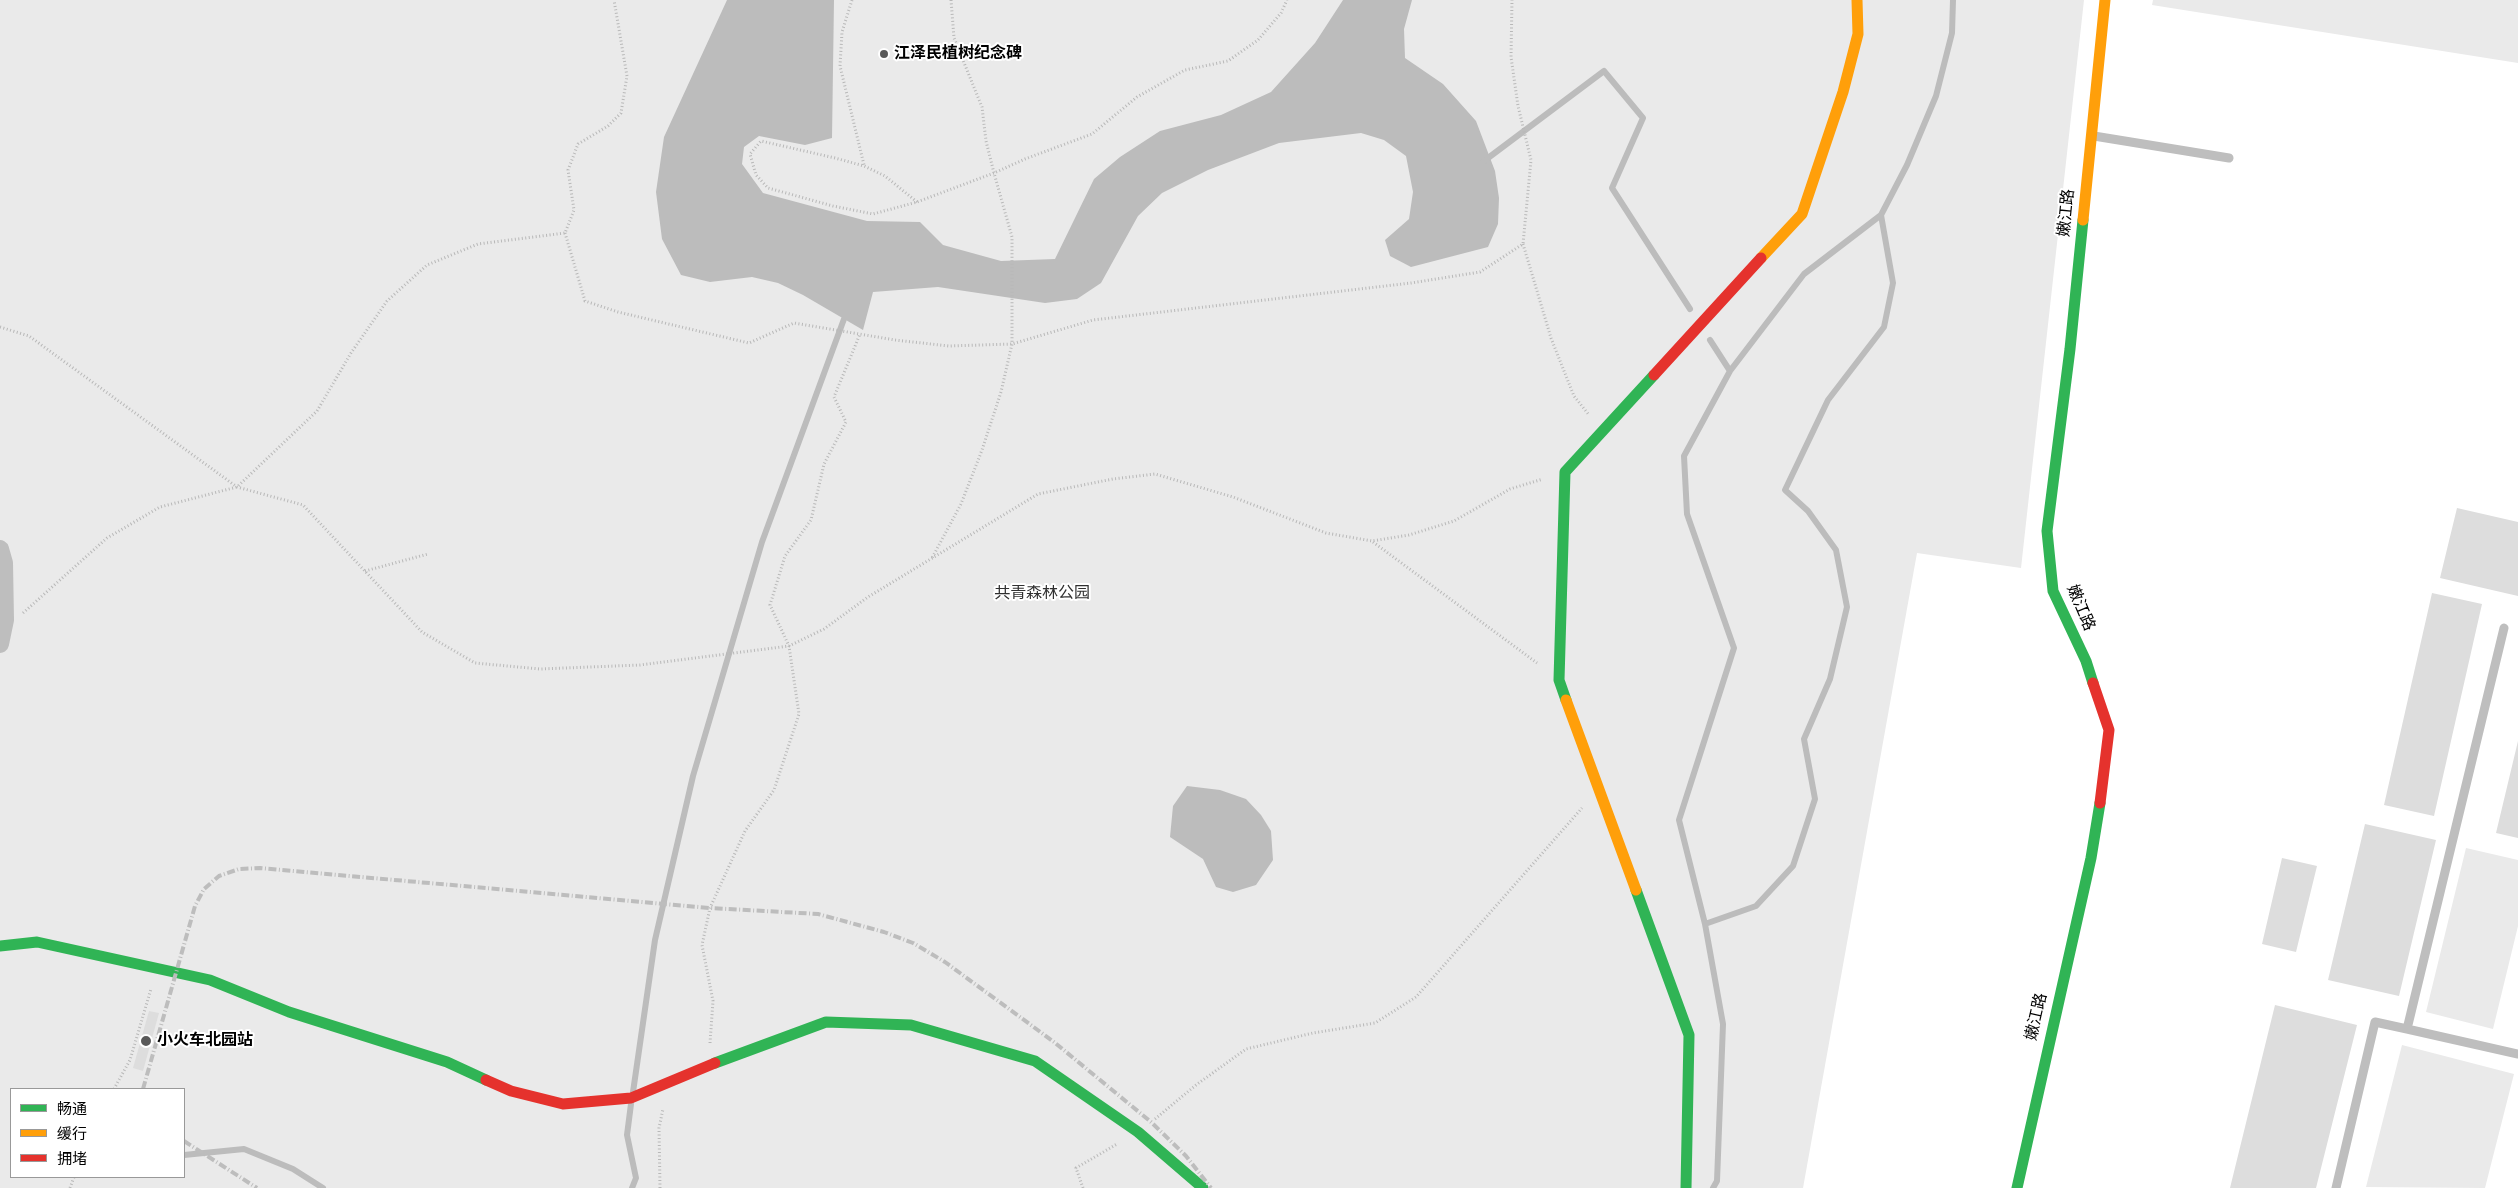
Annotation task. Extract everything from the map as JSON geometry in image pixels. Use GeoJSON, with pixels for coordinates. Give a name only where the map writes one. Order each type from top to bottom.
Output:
{"type":"FeatureCollection","features":[{"type":"Feature","properties":{"kind":"street"},"geometry":{"type":"LineString","coordinates":[[1686,1188],[1689,1035],[1559,680],[1565,472],[1802,214],[1846,82],[1858,34],[1857,0]]}},
{"type":"Feature","properties":{"kind":"street","name":"嫩江路"},"geometry":{"type":"LineString","coordinates":[[2016,1188],[2091,858],[2105,773],[2109,730],[2086,661],[2054,591],[2047,531],[2070,349],[2105,0]]}},
{"type":"Feature","properties":{"kind":"street"},"geometry":{"type":"LineString","coordinates":[[0,549],[4,563],[5,620],[1,638]]}},
{"type":"Feature","properties":{"kind":"street"},"geometry":{"type":"LineString","coordinates":[[0,946],[36,942],[210,980],[289,1012],[447,1062],[511,1091],[563,1104],[631,1098],[708,1066],[826,1022],[911,1025],[1035,1062],[1138,1132],[1203,1188]]}},
{"type":"Feature","properties":{"kind":"lane"},"geometry":{"type":"LineString","coordinates":[[2091,136],[2228,158]]}},
{"type":"Feature","properties":{"kind":"lane"},"geometry":{"type":"LineString","coordinates":[[2407,1029],[2504,628]]}},
{"type":"Feature","properties":{"kind":"lane"},"geometry":{"type":"LineString","coordinates":[[2336,1188],[2375,1022],[2518,1054]]}},
{"type":"Feature","properties":{"kind":"path"},"geometry":{"type":"LineString","coordinates":[[614,0],[627,76],[620,113],[608,126],[578,144],[568,170],[574,210],[565,233],[585,301],[618,312],[749,344],[794,323],[949,346],[1012,344],[1093,320],[1411,283],[1480,272],[1523,244]]}},
{"type":"Feature","properties":{"kind":"path"},"geometry":{"type":"LineString","coordinates":[[852,0],[842,32],[840,66],[864,166]]}},
{"type":"Feature","properties":{"kind":"path"},"geometry":{"type":"LineString","coordinates":[[932,558],[961,504],[982,450],[1001,392],[1012,344],[1012,237],[986,141],[982,107],[954,38],[951,0]]}},
{"type":"Feature","properties":{"kind":"path"},"geometry":{"type":"LineString","coordinates":[[917,202],[885,176],[864,166],[761,141],[750,154],[756,175],[768,188],[833,206],[873,214],[917,202],[1092,134],[1138,97],[1185,70],[1228,61],[1258,40],[1280,13],[1287,0]]}},
{"type":"Feature","properties":{"kind":"path"},"geometry":{"type":"LineString","coordinates":[[1512,0],[1511,57],[1518,106],[1531,160],[1523,244],[1551,338],[1574,396],[1601,432]]}},
{"type":"Feature","properties":{"kind":"path"},"geometry":{"type":"LineString","coordinates":[[1,638],[107,538],[160,507],[237,487],[316,411],[351,353],[387,301],[427,265],[478,244],[565,233]]}},
{"type":"Feature","properties":{"kind":"path"},"geometry":{"type":"LineString","coordinates":[[0,327],[29,336],[237,487],[303,505],[422,632],[475,663],[540,669],[640,665],[789,646],[824,630],[868,597],[1038,494],[1113,480],[1155,474],[1233,497],[1326,532],[1372,541],[1409,535],[1454,521],[1510,489],[1565,472]]}},
{"type":"Feature","properties":{"kind":"path"},"geometry":{"type":"LineString","coordinates":[[708,1066],[713,1001],[702,945],[715,893],[745,831],[774,790],[799,714],[789,646],[770,605],[785,556],[811,520],[824,464],[846,422],[834,397],[860,334]]}},
{"type":"Feature","properties":{"kind":"path"},"geometry":{"type":"LineString","coordinates":[[1372,541],[1559,680]]}},
{"type":"Feature","properties":{"kind":"path"},"geometry":{"type":"LineString","coordinates":[[365,571],[428,554]]}},
{"type":"Feature","properties":{"kind":"path"},"geometry":{"type":"LineString","coordinates":[[1083,1188],[1076,1168],[1138,1132],[1196,1085],[1246,1049],[1313,1033],[1374,1022],[1416,997],[1599,788]]}},
{"type":"Feature","properties":{"kind":"path"},"geometry":{"type":"LineString","coordinates":[[115,1088],[130,1060],[148,994],[164,970]]}},
{"type":"Feature","properties":{"kind":"path"},"geometry":{"type":"LineString","coordinates":[[660,1188],[659,1128],[670,1082]]}},
{"type":"Feature","properties":{"kind":"green space","name":"共青森林公园"},"geometry":{"type":"Polygon","coordinates":[[[0,0],[2084,0],[2021,568],[1917,553],[1803,1188],[0,1188],[0,0]]]}},
{"type":"Feature","properties":{"kind":"green space"},"geometry":{"type":"Polygon","coordinates":[[[2153,0],[2518,0],[2518,63],[2152,5],[2153,0]]]}},
{"type":"Feature","properties":{"kind":"green space"},"geometry":{"type":"Polygon","coordinates":[[[2466,848],[2518,860],[2518,926],[2493,1029],[2426,1012],[2466,848]]]}},
{"type":"Feature","properties":{"kind":"green space"},"geometry":{"type":"Polygon","coordinates":[[[2402,1045],[2514,1074],[2485,1188],[2366,1187],[2402,1045]]]}},
{"type":"Feature","properties":{"kind":"shaded area"},"geometry":{"type":"Polygon","coordinates":[[[727,0],[834,0],[832,138],[805,145],[759,136],[744,147],[742,164],[763,193],[867,221],[920,222],[943,245],[1001,261],[1055,259],[1094,179],[1120,157],[1160,131],[1221,115],[1271,92],[1315,43],[1343,0],[1412,0],[1404,29],[1405,58],[1443,84],[1476,121],[1495,171],[1499,198],[1498,224],[1488,247],[1411,267],[1390,256],[1385,240],[1409,219],[1413,192],[1406,156],[1384,140],[1361,133],[1279,143],[1208,170],[1162,193],[1138,216],[1101,283],[1077,299],[1045,303],[938,287],[873,292],[863,330],[803,295],[778,283],[752,277],[710,282],[681,275],[662,239],[656,192],[664,137],[727,0]]]}},
{"type":"Feature","properties":{"kind":"shaded area"},"geometry":{"type":"Polygon","coordinates":[[[1187,786],[1220,790],[1246,799],[1261,815],[1271,831],[1273,860],[1256,885],[1233,892],[1216,887],[1203,859],[1170,837],[1173,806],[1187,786]]]}},
{"type":"Feature","properties":{"kind":"building"},"geometry":{"type":"Polygon","coordinates":[[[2457,508],[2518,522],[2518,596],[2440,578],[2457,508]]]}},
{"type":"Feature","properties":{"kind":"building"},"geometry":{"type":"Polygon","coordinates":[[[2432,593],[2482,604],[2434,816],[2384,805],[2432,593]]]}},
{"type":"Feature","properties":{"kind":"building"},"geometry":{"type":"Polygon","coordinates":[[[2518,741],[2518,838],[2496,833],[2518,741]]]}},
{"type":"Feature","properties":{"kind":"building"},"geometry":{"type":"Polygon","coordinates":[[[2365,824],[2436,840],[2399,996],[2328,980],[2365,824]]]}},
{"type":"Feature","properties":{"kind":"building"},"geometry":{"type":"Polygon","coordinates":[[[2282,858],[2317,866],[2296,952],[2262,944],[2282,858]]]}},
{"type":"Feature","properties":{"kind":"building"},"geometry":{"type":"Polygon","coordinates":[[[2275,1005],[2357,1025],[2316,1188],[2230,1188],[2275,1005]]]}},
{"type":"Feature","properties":{"kind":"building","name":"小火车北园站"},"geometry":{"type":"Polygon","coordinates":[[[149,1011],[159,1013],[143,1071],[133,1068],[149,1011]]]}},
{"type":"Feature","properties":{"kind":"waterway"},"geometry":{"type":"LineString","coordinates":[[1705,924],[1756,906],[1793,866],[1815,799],[1804,739],[1830,679],[1847,607],[1836,550],[1808,511],[1785,490],[1828,400],[1884,327],[1893,283],[1881,215],[1907,165],[1936,96],[1952,33],[1953,0]]}},
{"type":"Feature","properties":{"kind":"waterway"},"geometry":{"type":"LineString","coordinates":[[1484,161],[1604,71],[1643,118],[1612,188],[1690,309]]}},
{"type":"Feature","properties":{"kind":"waterway"},"geometry":{"type":"LineString","coordinates":[[1730,371],[1804,274],[1881,215]]}},
{"type":"Feature","properties":{"kind":"waterway"},"geometry":{"type":"LineString","coordinates":[[633,1092],[655,940],[693,776],[762,542],[844,319]]}},
{"type":"Feature","properties":{"kind":"waterway"},"geometry":{"type":"LineString","coordinates":[[1710,340],[1730,371],[1684,456],[1687,514],[1734,648],[1679,820],[1705,924],[1723,1024],[1717,1181],[1713,1188]]}},
{"type":"Feature","properties":{"kind":"waterway"},"geometry":{"type":"LineString","coordinates":[[631,1104],[627,1135],[636,1178],[632,1188]]}},
{"type":"Feature","properties":{"kind":"waterway"},"geometry":{"type":"LineString","coordinates":[[185,1155],[244,1149],[293,1169],[323,1188]]}},
{"type":"Feature","properties":{"kind":"railway"},"geometry":{"type":"LineString","coordinates":[[143,1088],[195,906],[204,889],[219,876],[239,869],[260,868],[710,908],[818,914],[884,932],[913,943],[945,962],[1054,1042],[1151,1122],[1186,1156],[1211,1188]]}},
{"type":"Feature","properties":{"kind":"railway"},"geometry":{"type":"LineString","coordinates":[[185,1142],[257,1188]]}},
{"type":"Feature","properties":{"kind":"traffic: fast"},"geometry":{"type":"LineString","coordinates":[[2083,220],[2070,349],[2047,531],[2053,591],[2086,661],[2093,683]]}},
{"type":"Feature","properties":{"kind":"traffic: fast"},"geometry":{"type":"LineString","coordinates":[[1566,700],[1559,680],[1565,472],[1654,375]]}},
{"type":"Feature","properties":{"kind":"traffic: fast"},"geometry":{"type":"LineString","coordinates":[[2017,1188],[2091,858],[2100,803]]}},
{"type":"Feature","properties":{"kind":"traffic: fast"},"geometry":{"type":"LineString","coordinates":[[1636,890],[1689,1035],[1686,1188]]}},
{"type":"Feature","properties":{"kind":"traffic: fast"},"geometry":{"type":"LineString","coordinates":[[0,946],[37,942],[210,980],[289,1012],[447,1062],[486,1080]]}},
{"type":"Feature","properties":{"kind":"traffic: fast"},"geometry":{"type":"LineString","coordinates":[[715,1063],[826,1022],[911,1025],[1035,1061],[1138,1132],[1203,1188]]}},
{"type":"Feature","properties":{"kind":"traffic: slow"},"geometry":{"type":"LineString","coordinates":[[1761,258],[1802,214],[1843,92],[1858,34],[1857,0]]}},
{"type":"Feature","properties":{"kind":"traffic: slow"},"geometry":{"type":"LineString","coordinates":[[2083,220],[2105,0]]}},
{"type":"Feature","properties":{"kind":"traffic: slow"},"geometry":{"type":"LineString","coordinates":[[1566,700],[1636,890]]}},
{"type":"Feature","properties":{"kind":"traffic: jam"},"geometry":{"type":"LineString","coordinates":[[1654,375],[1761,258]]}},
{"type":"Feature","properties":{"kind":"traffic: jam"},"geometry":{"type":"LineString","coordinates":[[2093,683],[2109,730],[2100,803]]}},
{"type":"Feature","properties":{"kind":"traffic: jam"},"geometry":{"type":"LineString","coordinates":[[486,1080],[511,1091],[563,1104],[631,1098],[715,1063]]}},
{"type":"Feature","properties":{"kind":"place","name":"江泽民植树纪念碑"},"geometry":{"type":"Point","coordinates":[884,54]}},
{"type":"Feature","properties":{"kind":"place","name":"小火车北园站"},"geometry":{"type":"Point","coordinates":[146,1041]}}]}
